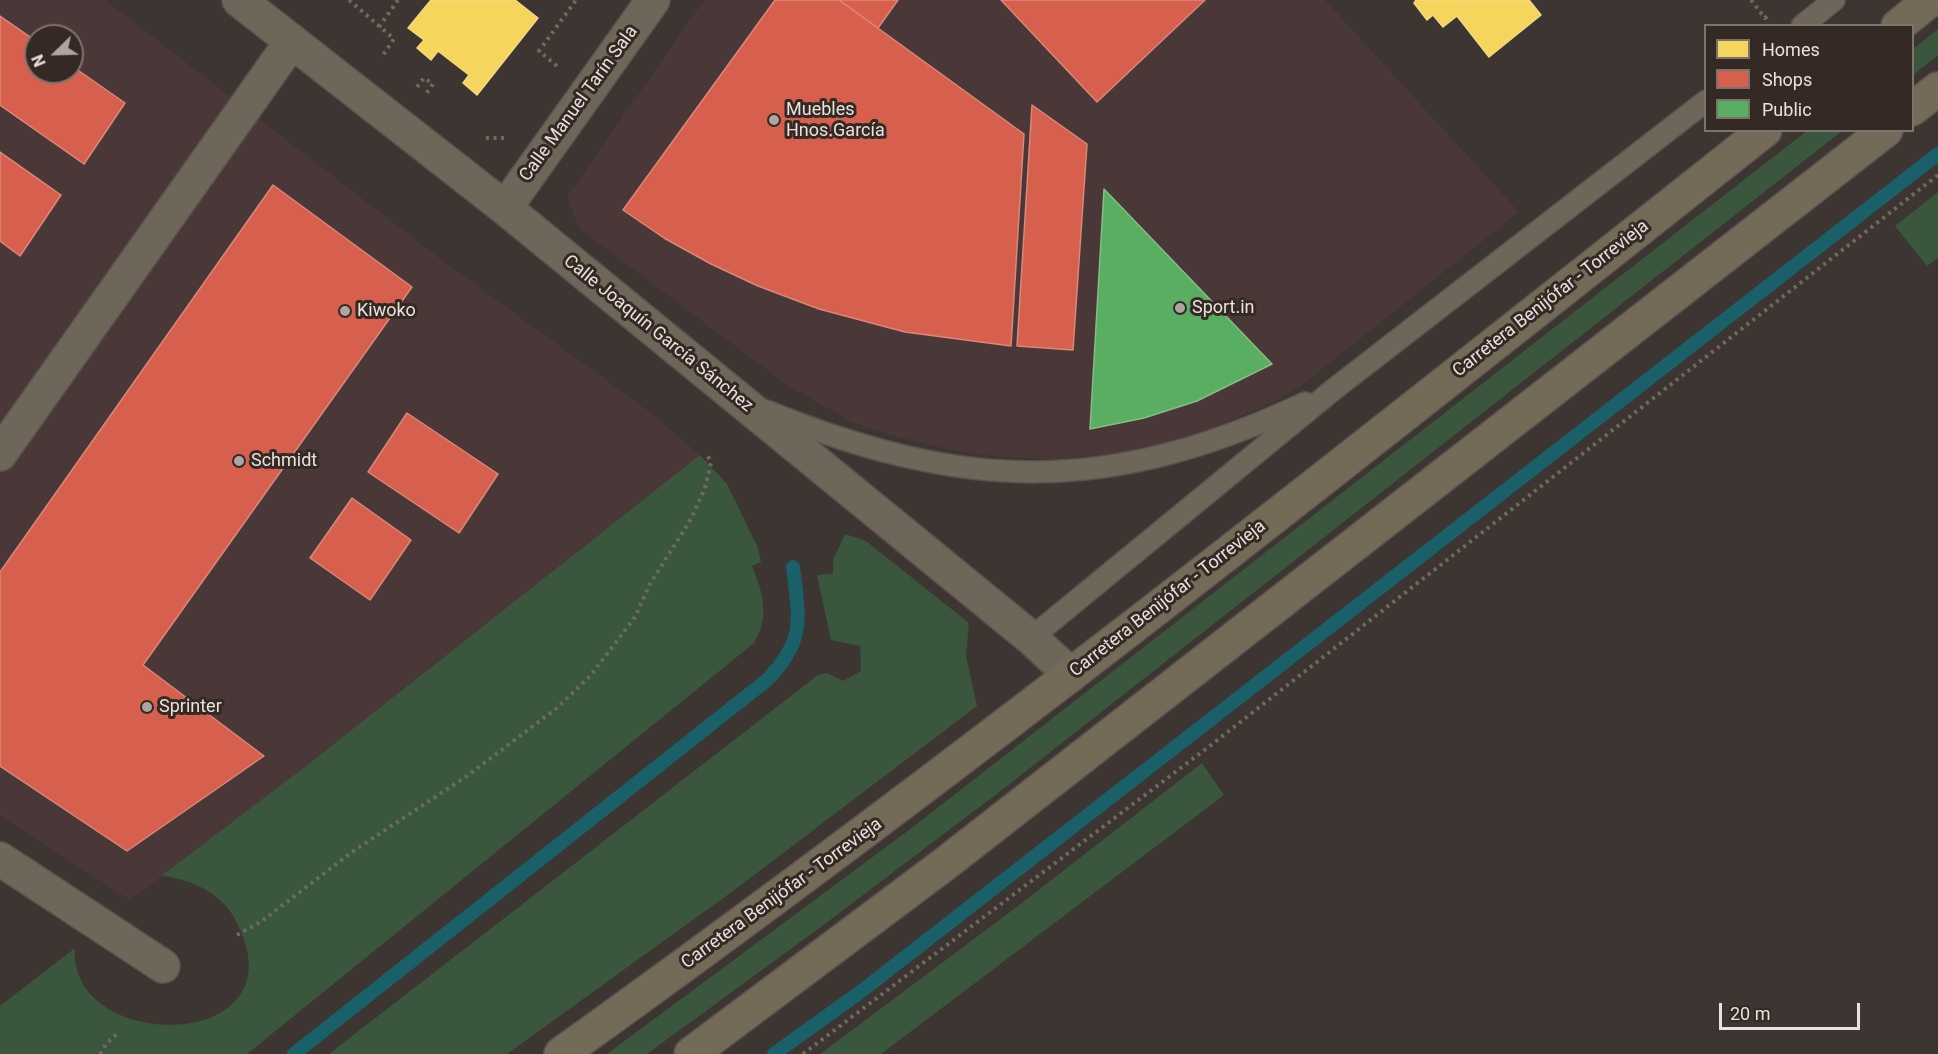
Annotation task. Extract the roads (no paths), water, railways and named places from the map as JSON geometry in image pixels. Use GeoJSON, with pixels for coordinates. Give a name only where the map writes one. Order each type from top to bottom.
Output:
{"type":"FeatureCollection","features":[{"type":"Feature","properties":{"kind":"main road"},"geometry":{"type":"LineString","coordinates":[[1900,24],[1930,0]]}},
{"type":"Feature","properties":{"kind":"main road"},"geometry":{"type":"LineString","coordinates":[[1914,108],[1938,89]]}},
{"type":"Feature","properties":{"kind":"main road","name":"Carretera Benijófar - Torrevieja"},"geometry":{"type":"LineString","coordinates":[[561,1054],[829,861],[1071,675],[1762,132]]}},
{"type":"Feature","properties":{"kind":"main road"},"geometry":{"type":"LineString","coordinates":[[691,1054],[928,877],[1883,132]]}},
{"type":"Feature","properties":{"kind":"street","name":"Calle Joaquín García Sánchez"},"geometry":{"type":"LineString","coordinates":[[239,0],[505,208],[1031,638],[1071,675]]}},
{"type":"Feature","properties":{"kind":"street","name":"Calle Manuel Tarín Sala"},"geometry":{"type":"LineString","coordinates":[[505,208],[653,0]]}},
{"type":"Feature","properties":{"kind":"street"},"geometry":{"type":"LineString","coordinates":[[0,454],[292,41]]}},
{"type":"Feature","properties":{"kind":"street"},"geometry":{"type":"LineString","coordinates":[[0,859],[163,966]]}},
{"type":"Feature","properties":{"kind":"lane"},"geometry":{"type":"LineString","coordinates":[[1804,24],[1834,0]]}},
{"type":"Feature","properties":{"kind":"lane"},"geometry":{"type":"LineString","coordinates":[[1031,638],[1333,390],[1704,103]]}},
{"type":"Feature","properties":{"kind":"lane"},"geometry":{"type":"LineString","coordinates":[[736,399],[812,429],[881,452],[948,466],[1012,473],[1075,472],[1136,463],[1199,447],[1263,423],[1333,390]]}},
{"type":"Feature","properties":{"kind":"waterway"},"geometry":{"type":"LineString","coordinates":[[774,1054],[859,993],[1938,154]]}},
{"type":"Feature","properties":{"kind":"waterway"},"geometry":{"type":"LineString","coordinates":[[294,1054],[767,680],[788,653],[797,628],[798,615],[793,567]]}},
{"type":"Feature","properties":{"kind":"place","name":"Muebles Hnos.García"},"geometry":{"type":"Point","coordinates":[774,120]}},
{"type":"Feature","properties":{"kind":"place","name":"Sport.in"},"geometry":{"type":"Point","coordinates":[1180,308]}},
{"type":"Feature","properties":{"kind":"place","name":"Kiwoko"},"geometry":{"type":"Point","coordinates":[345,311]}},
{"type":"Feature","properties":{"kind":"place","name":"Schmidt"},"geometry":{"type":"Point","coordinates":[239,461]}},
{"type":"Feature","properties":{"kind":"place","name":"Sprinter"},"geometry":{"type":"Point","coordinates":[147,707]}}]}
